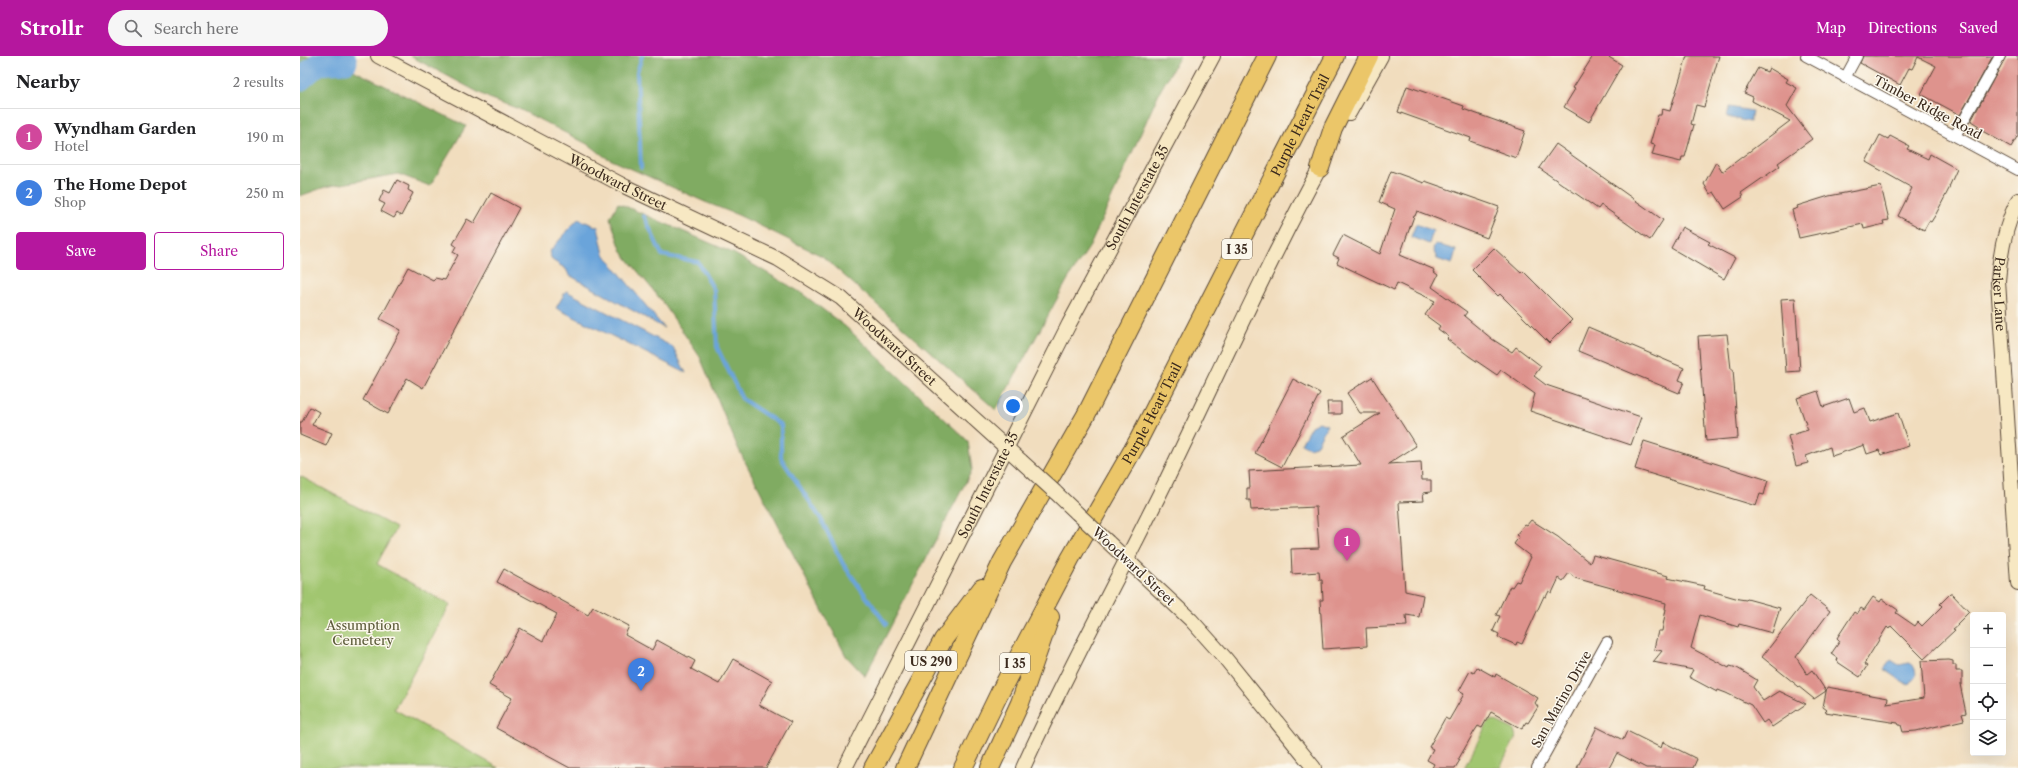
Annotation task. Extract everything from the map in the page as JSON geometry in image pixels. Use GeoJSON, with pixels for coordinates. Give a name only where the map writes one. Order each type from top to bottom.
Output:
{"type":"FeatureCollection","features":[{"type":"Feature","properties":{"kind":"highway"},"geometry":{"type":"LineString","coordinates":[[905,768],[1002,562],[1086,415],[1267,56]]}},
{"type":"Feature","properties":{"kind":"highway","name":"Purple Heart Trail"},"geometry":{"type":"LineString","coordinates":[[962,768],[1070,559],[1138,441],[1335,56]]}},
{"type":"Feature","properties":{"kind":"highway"},"geometry":{"type":"LineString","coordinates":[[1320,168],[1333,128],[1368,56]]}},
{"type":"Feature","properties":{"kind":"highway"},"geometry":{"type":"LineString","coordinates":[[990,768],[1020,703],[1070,559]]}},
{"type":"Feature","properties":{"kind":"highway","name":"US 290"},"geometry":{"type":"LineString","coordinates":[[873,768],[943,640],[1002,562]]}},
{"type":"Feature","properties":{"kind":"main road","name":"Woodward Street"},"geometry":{"type":"LineString","coordinates":[[378,56],[626,187],[778,258],[841,298],[1021,461],[1191,620],[1225,658],[1314,768]]}},
{"type":"Feature","properties":{"kind":"main road","name":"South Interstate 35"},"geometry":{"type":"LineString","coordinates":[[845,768],[1069,324],[1213,56]]}},
{"type":"Feature","properties":{"kind":"main road"},"geometry":{"type":"LineString","coordinates":[[1023,768],[1050,709],[1127,559],[1276,252],[1381,56]]}},
{"type":"Feature","properties":{"kind":"main road","name":"Parker Lane"},"geometry":{"type":"LineString","coordinates":[[2018,200],[2008,222],[2003,240],[1998,281],[2018,583]]}},
{"type":"Feature","properties":{"kind":"street","name":"Timber Ridge Road"},"geometry":{"type":"LineString","coordinates":[[1806,56],[2018,170]]}},
{"type":"Feature","properties":{"kind":"street"},"geometry":{"type":"LineString","coordinates":[[1846,78],[1857,56]]}},
{"type":"Feature","properties":{"kind":"street"},"geometry":{"type":"LineString","coordinates":[[1955,136],[2000,56]]}},
{"type":"Feature","properties":{"kind":"street","name":"San Marino Drive"},"geometry":{"type":"LineString","coordinates":[[1537,768],[1607,642]]}},
{"type":"Feature","properties":{"kind":"green space"},"geometry":{"type":"Polygon","coordinates":[[[300,56],[325,56],[466,126],[430,186],[398,174],[325,187],[300,196],[300,56]]]}},
{"type":"Feature","properties":{"kind":"green space"},"geometry":{"type":"Polygon","coordinates":[[[410,56],[1180,56],[1159,93],[1090,246],[1068,279],[996,410],[822,256],[738,215],[705,202],[605,157],[591,146],[519,109],[489,98],[410,56]]]}},
{"type":"Feature","properties":{"kind":"green space"},"geometry":{"type":"Polygon","coordinates":[[[618,203],[733,253],[800,292],[846,327],[968,441],[972,470],[865,676],[846,656],[738,448],[700,357],[661,300],[622,252],[610,218],[618,203]]]}},
{"type":"Feature","properties":{"kind":"green space","name":"Assumption Cemetery"},"geometry":{"type":"Polygon","coordinates":[[[300,476],[396,528],[377,564],[450,605],[394,709],[499,768],[300,768],[300,476]]]}},
{"type":"Feature","properties":{"kind":"green space"},"geometry":{"type":"Polygon","coordinates":[[[1494,720],[1514,730],[1516,737],[1500,768],[1464,768],[1488,722],[1494,720]]]}},
{"type":"Feature","properties":{"kind":"water"},"geometry":{"type":"Polygon","coordinates":[[[1729,107],[1752,111],[1750,122],[1727,117],[1729,107]]]}},
{"type":"Feature","properties":{"kind":"water"},"geometry":{"type":"Polygon","coordinates":[[[578,219],[598,227],[604,254],[664,328],[569,275],[566,269],[552,260],[549,252],[578,219]]]}},
{"type":"Feature","properties":{"kind":"water"},"geometry":{"type":"Polygon","coordinates":[[[1416,224],[1433,231],[1429,244],[1411,237],[1416,224]]]}},
{"type":"Feature","properties":{"kind":"water"},"geometry":{"type":"Polygon","coordinates":[[[1435,244],[1456,250],[1452,264],[1437,259],[1433,249],[1435,244]]]}},
{"type":"Feature","properties":{"kind":"water"},"geometry":{"type":"Polygon","coordinates":[[[566,291],[673,347],[686,373],[556,308],[566,291]]]}},
{"type":"Feature","properties":{"kind":"water"},"geometry":{"type":"Polygon","coordinates":[[[1319,422],[1327,425],[1316,446],[1309,448],[1301,444],[1311,426],[1319,422]]]}},
{"type":"Feature","properties":{"kind":"water"},"geometry":{"type":"Polygon","coordinates":[[[1891,660],[1899,665],[1909,663],[1915,668],[1916,675],[1908,685],[1884,669],[1891,660]]]}},
{"type":"Feature","properties":{"kind":"building"},"geometry":{"type":"Polygon","coordinates":[[[1593,56],[1607,56],[1622,65],[1589,122],[1564,107],[1575,89],[1573,88],[1593,56]]]}},
{"type":"Feature","properties":{"kind":"building"},"geometry":{"type":"Polygon","coordinates":[[[1687,56],[1719,56],[1704,107],[1696,105],[1691,124],[1694,125],[1685,157],[1682,157],[1681,162],[1652,155],[1655,145],[1650,144],[1658,115],[1661,115],[1662,109],[1670,111],[1687,56]]]}},
{"type":"Feature","properties":{"kind":"building"},"geometry":{"type":"Polygon","coordinates":[[[1863,56],[1993,56],[1960,115],[1921,94],[1936,66],[1918,57],[1912,69],[1909,68],[1900,85],[1860,63],[1863,56]]]}},
{"type":"Feature","properties":{"kind":"building"},"geometry":{"type":"Polygon","coordinates":[[[2006,56],[2018,56],[2018,135],[2011,147],[1977,128],[1979,126],[1971,121],[2006,56]]]}},
{"type":"Feature","properties":{"kind":"building"},"geometry":{"type":"Polygon","coordinates":[[[1758,68],[1767,72],[1769,68],[1788,79],[1786,82],[1797,88],[1787,106],[1812,139],[1778,163],[1780,166],[1741,193],[1743,197],[1725,209],[1714,192],[1710,194],[1704,184],[1716,162],[1722,172],[1790,121],[1752,101],[1753,97],[1744,93],[1758,68]]]}},
{"type":"Feature","properties":{"kind":"building"},"geometry":{"type":"Polygon","coordinates":[[[1407,86],[1464,106],[1463,109],[1525,131],[1516,158],[1470,141],[1471,138],[1398,112],[1407,86]]]}},
{"type":"Feature","properties":{"kind":"building"},"geometry":{"type":"Polygon","coordinates":[[[1880,135],[1888,139],[1890,136],[1909,146],[1907,149],[1928,159],[1930,154],[1957,169],[1950,187],[1936,214],[1931,222],[1929,221],[1924,230],[1898,216],[1912,188],[1866,162],[1880,135]]]}},
{"type":"Feature","properties":{"kind":"building"},"geometry":{"type":"Polygon","coordinates":[[[1556,144],[1663,220],[1650,240],[1601,205],[1598,209],[1539,168],[1556,144]]]}},
{"type":"Feature","properties":{"kind":"building"},"geometry":{"type":"Polygon","coordinates":[[[1391,171],[1424,183],[1425,181],[1499,207],[1487,238],[1417,211],[1400,255],[1435,270],[1434,272],[1438,275],[1432,287],[1467,312],[1464,316],[1492,339],[1512,352],[1516,347],[1541,366],[1534,376],[1546,385],[1641,417],[1631,445],[1530,411],[1535,394],[1501,370],[1497,375],[1469,356],[1447,339],[1449,337],[1438,329],[1440,326],[1425,315],[1435,301],[1397,283],[1394,290],[1337,263],[1339,258],[1333,255],[1343,235],[1380,254],[1395,209],[1379,202],[1391,171]]]}},
{"type":"Feature","properties":{"kind":"building"},"geometry":{"type":"Polygon","coordinates":[[[397,180],[409,186],[408,190],[413,193],[401,216],[397,213],[394,218],[381,211],[385,204],[379,201],[384,190],[390,193],[397,180]]]}},
{"type":"Feature","properties":{"kind":"building"},"geometry":{"type":"Polygon","coordinates":[[[1881,186],[1889,220],[1883,221],[1884,224],[1864,229],[1863,224],[1799,238],[1792,210],[1798,208],[1797,206],[1829,196],[1881,186]]]}},
{"type":"Feature","properties":{"kind":"building"},"geometry":{"type":"Polygon","coordinates":[[[491,193],[519,208],[423,388],[407,378],[388,414],[363,400],[401,330],[380,319],[408,267],[433,280],[435,278],[444,280],[458,255],[453,252],[456,246],[453,244],[467,219],[474,223],[491,193]]]}},
{"type":"Feature","properties":{"kind":"building"},"geometry":{"type":"Polygon","coordinates":[[[1682,227],[1710,242],[1708,244],[1735,258],[1724,279],[1671,248],[1682,227]]]}},
{"type":"Feature","properties":{"kind":"building"},"geometry":{"type":"Polygon","coordinates":[[[1494,248],[1521,273],[1523,271],[1572,320],[1549,343],[1500,294],[1498,296],[1472,270],[1494,248]]]}},
{"type":"Feature","properties":{"kind":"building"},"geometry":{"type":"Polygon","coordinates":[[[1795,298],[1800,371],[1786,372],[1781,299],[1795,298]]]}},
{"type":"Feature","properties":{"kind":"building"},"geometry":{"type":"Polygon","coordinates":[[[1588,327],[1684,368],[1679,380],[1684,382],[1679,393],[1578,351],[1588,327]]]}},
{"type":"Feature","properties":{"kind":"building"},"geometry":{"type":"Polygon","coordinates":[[[1727,334],[1731,369],[1733,369],[1738,438],[1706,441],[1698,336],[1727,334]]]}},
{"type":"Feature","properties":{"kind":"building"},"geometry":{"type":"Polygon","coordinates":[[[1372,377],[1416,446],[1388,464],[1421,462],[1422,480],[1431,480],[1431,492],[1423,493],[1424,501],[1399,502],[1405,591],[1423,595],[1419,617],[1406,615],[1407,626],[1366,628],[1367,646],[1323,649],[1320,600],[1323,600],[1322,580],[1320,580],[1319,572],[1292,574],[1291,549],[1319,548],[1316,507],[1251,510],[1250,500],[1247,500],[1247,488],[1250,488],[1249,471],[1361,465],[1343,436],[1380,413],[1360,413],[1347,393],[1372,377]]]}},
{"type":"Feature","properties":{"kind":"building"},"geometry":{"type":"Polygon","coordinates":[[[1293,379],[1320,393],[1282,467],[1255,453],[1293,379]]]}},
{"type":"Feature","properties":{"kind":"building"},"geometry":{"type":"Polygon","coordinates":[[[1818,391],[1823,407],[1849,398],[1854,412],[1865,408],[1870,422],[1898,413],[1909,446],[1881,455],[1879,450],[1867,454],[1864,445],[1832,456],[1830,447],[1806,456],[1808,463],[1796,466],[1788,436],[1808,430],[1797,398],[1818,391]]]}},
{"type":"Feature","properties":{"kind":"building"},"geometry":{"type":"Polygon","coordinates":[[[1327,402],[1341,402],[1341,414],[1328,414],[1327,402]]]}},
{"type":"Feature","properties":{"kind":"building"},"geometry":{"type":"Polygon","coordinates":[[[310,407],[319,412],[312,425],[332,433],[326,446],[300,435],[300,422],[302,422],[310,407]]]}},
{"type":"Feature","properties":{"kind":"building"},"geometry":{"type":"Polygon","coordinates":[[[1644,441],[1768,480],[1764,495],[1760,494],[1756,506],[1635,469],[1644,441]]]}},
{"type":"Feature","properties":{"kind":"building"},"geometry":{"type":"Polygon","coordinates":[[[1531,520],[1558,537],[1590,563],[1593,555],[1668,576],[1667,578],[1705,586],[1704,589],[1739,599],[1747,599],[1780,608],[1772,633],[1739,624],[1738,627],[1700,615],[1691,648],[1729,668],[1730,666],[1737,668],[1757,680],[1753,687],[1763,701],[1779,691],[1806,704],[1772,727],[1767,720],[1763,723],[1751,705],[1726,693],[1718,690],[1717,692],[1689,677],[1693,670],[1653,662],[1662,651],[1654,649],[1658,631],[1662,631],[1666,603],[1575,578],[1569,573],[1563,581],[1559,578],[1552,593],[1549,591],[1546,597],[1544,596],[1522,644],[1517,642],[1516,645],[1498,637],[1499,634],[1493,631],[1500,616],[1496,615],[1510,586],[1512,587],[1516,581],[1519,582],[1531,557],[1514,544],[1519,537],[1516,535],[1525,524],[1527,525],[1531,520]]]}},
{"type":"Feature","properties":{"kind":"building"},"geometry":{"type":"Polygon","coordinates":[[[504,569],[588,615],[593,607],[629,626],[625,635],[652,650],[657,640],[695,661],[691,669],[719,684],[733,659],[772,681],[759,705],[791,722],[766,768],[570,768],[496,728],[512,698],[489,685],[520,628],[543,641],[557,614],[497,582],[504,569]]]}},
{"type":"Feature","properties":{"kind":"building"},"geometry":{"type":"Polygon","coordinates":[[[1950,594],[1952,594],[1969,612],[1953,629],[1955,630],[1924,659],[1891,626],[1889,629],[1887,627],[1864,664],[1867,666],[1860,677],[1836,661],[1837,658],[1831,654],[1840,641],[1837,638],[1854,612],[1857,614],[1861,608],[1864,610],[1873,597],[1880,602],[1882,599],[1898,610],[1896,613],[1915,626],[1918,622],[1922,626],[1942,606],[1940,604],[1950,594]]]}},
{"type":"Feature","properties":{"kind":"building"},"geometry":{"type":"Polygon","coordinates":[[[1810,595],[1830,611],[1796,657],[1807,674],[1812,670],[1826,691],[1814,699],[1762,657],[1810,595]]]}},
{"type":"Feature","properties":{"kind":"building"},"geometry":{"type":"Polygon","coordinates":[[[1921,661],[1953,661],[1953,665],[1956,665],[1956,671],[1962,671],[1962,684],[1960,684],[1966,713],[1962,714],[1964,720],[1916,731],[1903,732],[1901,725],[1898,723],[1825,712],[1827,710],[1823,707],[1827,687],[1888,698],[1887,704],[1924,698],[1921,661]]]}},
{"type":"Feature","properties":{"kind":"building"},"geometry":{"type":"Polygon","coordinates":[[[1477,667],[1495,677],[1496,674],[1538,698],[1535,703],[1538,707],[1528,723],[1526,722],[1522,729],[1491,712],[1482,728],[1478,726],[1474,732],[1455,768],[1432,768],[1434,764],[1427,760],[1433,749],[1429,747],[1445,718],[1449,720],[1464,694],[1459,691],[1470,671],[1474,673],[1477,667]]]}},
{"type":"Feature","properties":{"kind":"building"},"geometry":{"type":"Polygon","coordinates":[[[1597,727],[1623,740],[1627,731],[1661,748],[1663,742],[1697,759],[1693,768],[1646,768],[1617,753],[1609,768],[1577,768],[1597,727]]]}},
{"type":"Feature","properties":{"kind":"waterway"},"geometry":{"type":"LineString","coordinates":[[641,168],[637,72],[642,56]]}},
{"type":"Feature","properties":{"kind":"waterway"},"geometry":{"type":"LineString","coordinates":[[300,80],[318,64],[346,62]]}},
{"type":"Feature","properties":{"kind":"waterway"},"geometry":{"type":"LineString","coordinates":[[644,216],[662,255],[698,262],[714,290],[717,347],[742,399],[781,425],[781,458],[821,519],[843,564],[886,624]]}},
{"type":"Feature","properties":{"kind":"place","name":"Wyndham Garden"},"geometry":{"type":"Point","coordinates":[1347,561]}},
{"type":"Feature","properties":{"kind":"place","name":"The Home Depot"},"geometry":{"type":"Point","coordinates":[641,691]}}]}
